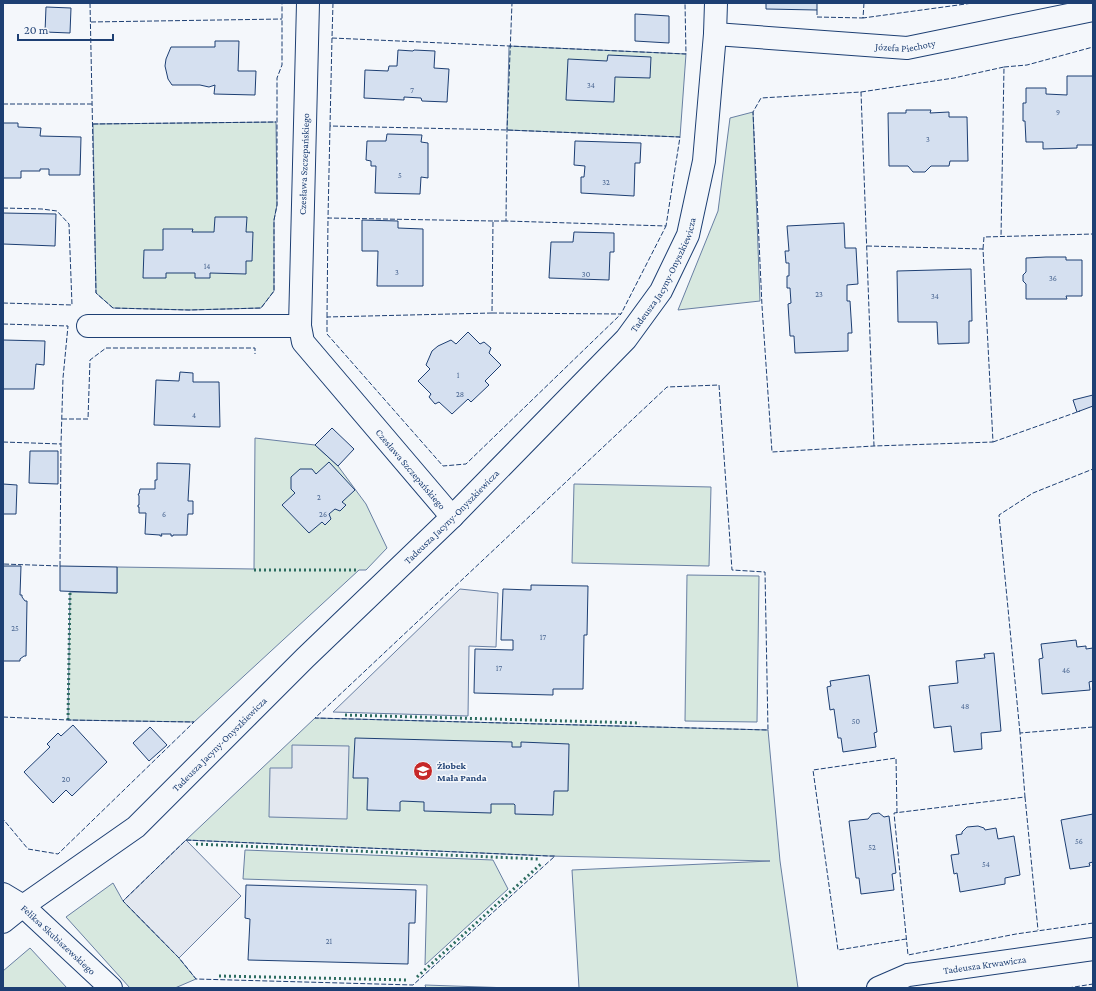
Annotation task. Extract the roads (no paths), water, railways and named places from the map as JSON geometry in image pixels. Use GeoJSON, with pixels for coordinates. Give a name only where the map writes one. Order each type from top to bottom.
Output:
{"type":"FeatureCollection","features":[{"type":"Feature","properties":{"kind":"street","name":"Czesława Szczepańskiego"},"geometry":{"type":"LineString","coordinates":[[308,3],[300,326],[303,342],[452,517]]}},
{"type":"Feature","properties":{"kind":"street","name":"Tadeusza Jacyny-Onyszkiewicza"},"geometry":{"type":"LineString","coordinates":[[3,922],[23,906],[136,827],[305,658],[452,517],[626,339],[661,291],[688,235],[704,161],[715,34],[716,3]]}},
{"type":"Feature","properties":{"kind":"street","name":"Józefa Piechoty"},"geometry":{"type":"LineString","coordinates":[[715,34],[907,48],[1093,10]]}},
{"type":"Feature","properties":{"kind":"street"},"geometry":{"type":"LineString","coordinates":[[88,326],[300,326]]}},
{"type":"Feature","properties":{"kind":"street","name":"Feliksa Skubiszewskiego"},"geometry":{"type":"LineString","coordinates":[[3,894],[23,906],[111,988]]}},
{"type":"Feature","properties":{"kind":"street","name":"Tadeusza Krwawicza"},"geometry":{"type":"LineString","coordinates":[[878,988],[908,975],[1093,949]]}},
{"type":"Feature","properties":{"kind":"place","name":"Żłobek Mała Panda"},"geometry":{"type":"Point","coordinates":[423,771]}}]}
